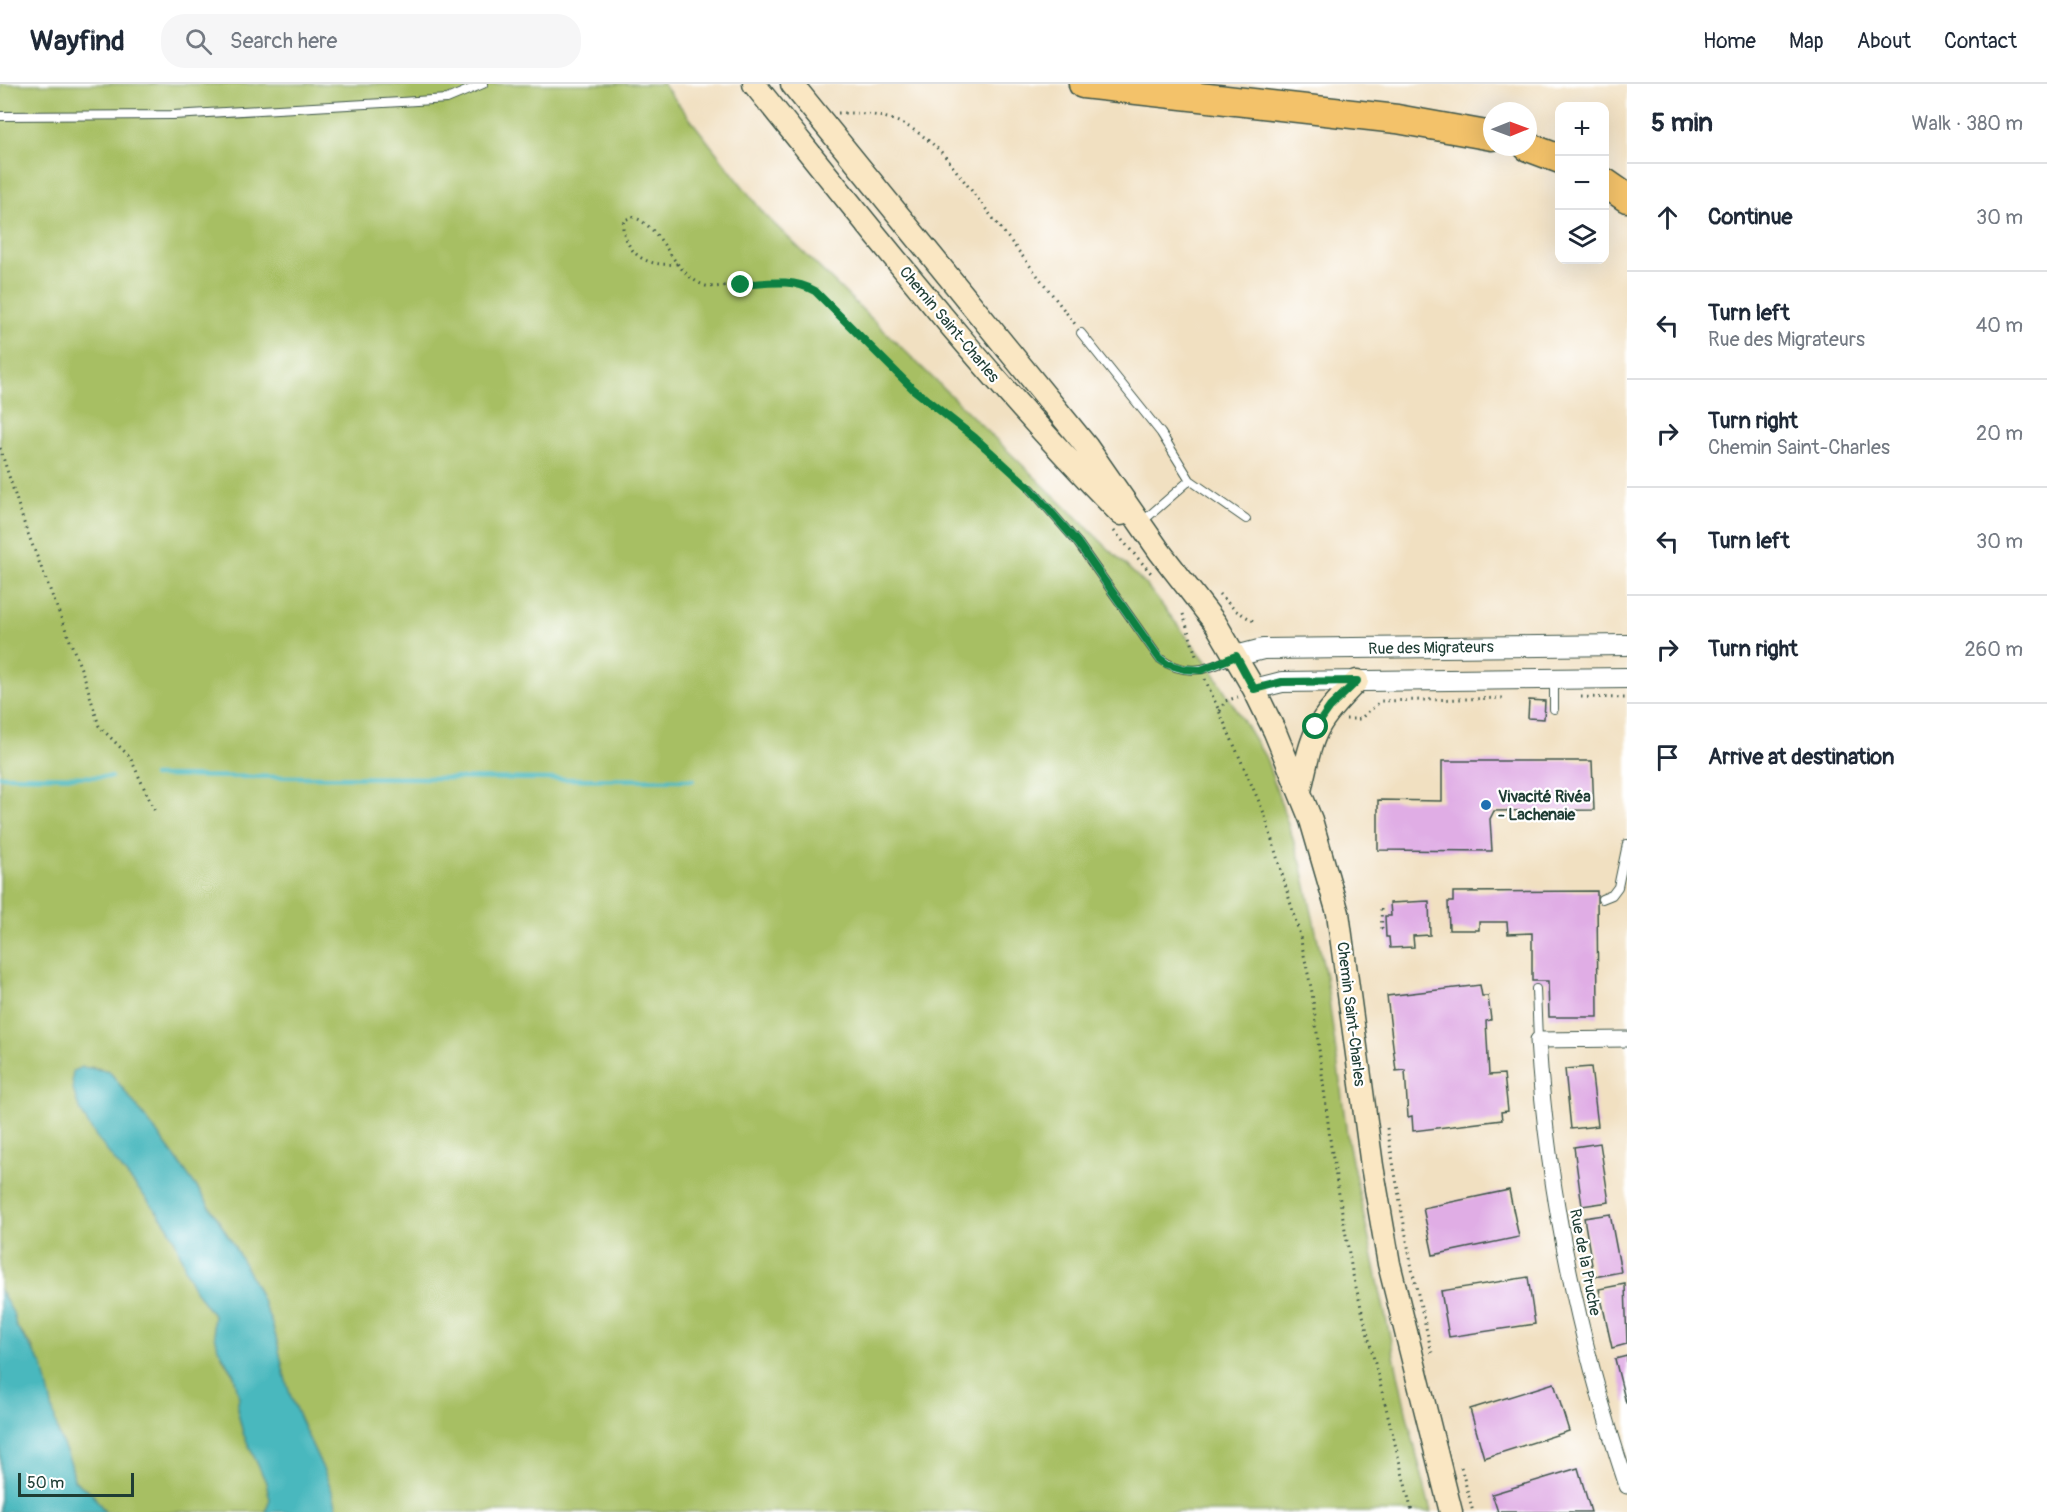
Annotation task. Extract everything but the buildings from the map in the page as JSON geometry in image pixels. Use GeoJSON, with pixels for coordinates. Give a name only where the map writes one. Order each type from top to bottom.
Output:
{"type":"FeatureCollection","features":[{"type":"Feature","properties":{"kind":"highway"},"geometry":{"type":"LineString","coordinates":[[1083,84],[1397,119],[1483,134]]}},
{"type":"Feature","properties":{"kind":"highway"},"geometry":{"type":"LineString","coordinates":[[1537,150],[1555,157]]}},
{"type":"Feature","properties":{"kind":"highway"},"geometry":{"type":"LineString","coordinates":[[1609,185],[1627,198]]}},
{"type":"Feature","properties":{"kind":"main road","name":"Chemin Saint-Charles"},"geometry":{"type":"LineString","coordinates":[[754,84],[976,356],[1070,463],[1138,525]]}},
{"type":"Feature","properties":{"kind":"main road","name":"Chemin Saint-Charles"},"geometry":{"type":"LineString","coordinates":[[792,84],[1087,447],[1138,525],[1202,604],[1236,656],[1248,693],[1300,791],[1321,850],[1338,913],[1372,1166],[1389,1264],[1450,1512]]}},
{"type":"Feature","properties":{"kind":"main road"},"geometry":{"type":"LineString","coordinates":[[1300,791],[1316,727],[1330,707],[1357,681]]}},
{"type":"Feature","properties":{"kind":"street","name":"Rue des Migrateurs"},"geometry":{"type":"LineString","coordinates":[[1236,656],[1263,649],[1627,645]]}},
{"type":"Feature","properties":{"kind":"street","name":"Rue des Migrateurs"},"geometry":{"type":"LineString","coordinates":[[1248,693],[1282,682],[1627,678]]}},
{"type":"Feature","properties":{"kind":"street"},"geometry":{"type":"LineString","coordinates":[[1538,1040],[1627,1040]]}},
{"type":"Feature","properties":{"kind":"street","name":"Rue de la Pruche"},"geometry":{"type":"LineString","coordinates":[[1538,1040],[1546,1128],[1571,1288],[1599,1399],[1627,1486]]}},
{"type":"Feature","properties":{"kind":"lane"},"geometry":{"type":"LineString","coordinates":[[0,116],[192,114],[447,99],[483,84]]}},
{"type":"Feature","properties":{"kind":"lane"},"geometry":{"type":"LineString","coordinates":[[1081,333],[1161,433],[1190,480],[1246,519]]}},
{"type":"Feature","properties":{"kind":"lane"},"geometry":{"type":"LineString","coordinates":[[1138,525],[1190,480]]}},
{"type":"Feature","properties":{"kind":"lane"},"geometry":{"type":"LineString","coordinates":[[1031,489],[1097,569],[1140,634],[1159,658],[1167,664],[1184,669],[1201,670],[1236,656]]}},
{"type":"Feature","properties":{"kind":"lane"},"geometry":{"type":"LineString","coordinates":[[1554,679],[1554,709]]}},
{"type":"Feature","properties":{"kind":"lane"},"geometry":{"type":"LineString","coordinates":[[1602,898],[1612,896],[1618,887],[1627,844]]}},
{"type":"Feature","properties":{"kind":"lane"},"geometry":{"type":"LineString","coordinates":[[1536,989],[1538,1040]]}},
{"type":"Feature","properties":{"kind":"path"},"geometry":{"type":"LineString","coordinates":[[837,113],[865,113],[888,117],[908,125],[927,138],[944,155],[1081,333]]}},
{"type":"Feature","properties":{"kind":"path"},"geometry":{"type":"LineString","coordinates":[[677,264],[659,264],[639,257],[633,252],[623,232],[624,220],[633,217],[646,223],[677,264],[699,283],[709,287],[784,281],[801,283],[815,291],[913,389],[990,451],[1031,489]]}},
{"type":"Feature","properties":{"kind":"path"},"geometry":{"type":"LineString","coordinates":[[0,447],[25,526],[85,679],[99,726],[130,757],[144,780],[156,814]]}},
{"type":"Feature","properties":{"kind":"path"},"geometry":{"type":"LineString","coordinates":[[1203,674],[1264,813],[1299,932],[1312,992],[1331,1147],[1354,1278],[1412,1512]]}},
{"type":"Feature","properties":{"kind":"path"},"geometry":{"type":"LineString","coordinates":[[1220,711],[1225,701],[1248,693]]}},
{"type":"Feature","properties":{"kind":"path"},"geometry":{"type":"LineString","coordinates":[[1573,696],[1627,698]]}},
{"type":"Feature","properties":{"kind":"path"},"geometry":{"type":"LineString","coordinates":[[1343,718],[1360,719],[1377,702],[1390,700],[1512,698]]}},
{"type":"Feature","properties":{"kind":"path"},"geometry":{"type":"LineString","coordinates":[[1381,909],[1382,928],[1385,929]]}},
{"type":"Feature","properties":{"kind":"path"},"geometry":{"type":"LineString","coordinates":[[1387,1123],[1412,1269],[1434,1358]]}},
{"type":"Feature","properties":{"kind":"path"},"geometry":{"type":"LineString","coordinates":[[1459,1459],[1473,1512]]}},
{"type":"Feature","properties":{"kind":"green space"},"geometry":{"type":"Polygon","coordinates":[[[0,84],[663,84],[765,215],[1147,586],[1209,665],[1266,758],[1301,863],[1326,977],[1348,1142],[1408,1420],[1431,1512],[338,1512],[328,1482],[290,1394],[270,1319],[238,1252],[177,1159],[132,1100],[109,1071],[93,1067],[73,1071],[74,1090],[81,1110],[110,1154],[170,1230],[192,1285],[214,1316],[213,1326],[223,1359],[234,1375],[239,1397],[237,1409],[243,1433],[266,1482],[270,1499],[266,1512],[105,1512],[93,1495],[74,1480],[71,1464],[58,1433],[50,1398],[32,1346],[16,1326],[13,1313],[0,1290],[0,84]]]}},
{"type":"Feature","properties":{"kind":"water"},"geometry":{"type":"Polygon","coordinates":[[[82,1067],[109,1071],[177,1159],[238,1252],[270,1319],[290,1394],[328,1482],[338,1512],[266,1512],[270,1499],[266,1482],[243,1433],[237,1409],[239,1397],[234,1375],[218,1348],[213,1326],[214,1316],[192,1285],[170,1230],[159,1213],[109,1154],[81,1111],[74,1091],[73,1071],[82,1067]]]}},
{"type":"Feature","properties":{"kind":"water"},"geometry":{"type":"Polygon","coordinates":[[[0,1290],[13,1313],[16,1326],[43,1366],[58,1433],[71,1464],[74,1480],[93,1495],[105,1512],[0,1512],[0,1290]]]}},
{"type":"Feature","properties":{"kind":"waterway"},"geometry":{"type":"LineString","coordinates":[[0,776],[111,777]]}},
{"type":"Feature","properties":{"kind":"waterway"},"geometry":{"type":"LineString","coordinates":[[153,776],[693,780]]}},
{"type":"Feature","properties":{"kind":"place","name":"Vivacité Rivéa - Lachenaie"},"geometry":{"type":"Point","coordinates":[1486,805]}},
{"type":"Feature","properties":{"kind":"route"},"geometry":{"type":"LineString","coordinates":[[741,285],[784,281],[801,283],[815,291],[913,389],[975,438],[1031,489],[1078,543],[1104,578],[1149,648],[1167,664],[1184,669],[1208,670],[1236,656],[1254,689],[1275,682],[1357,681],[1330,707],[1316,727]]}}]}
